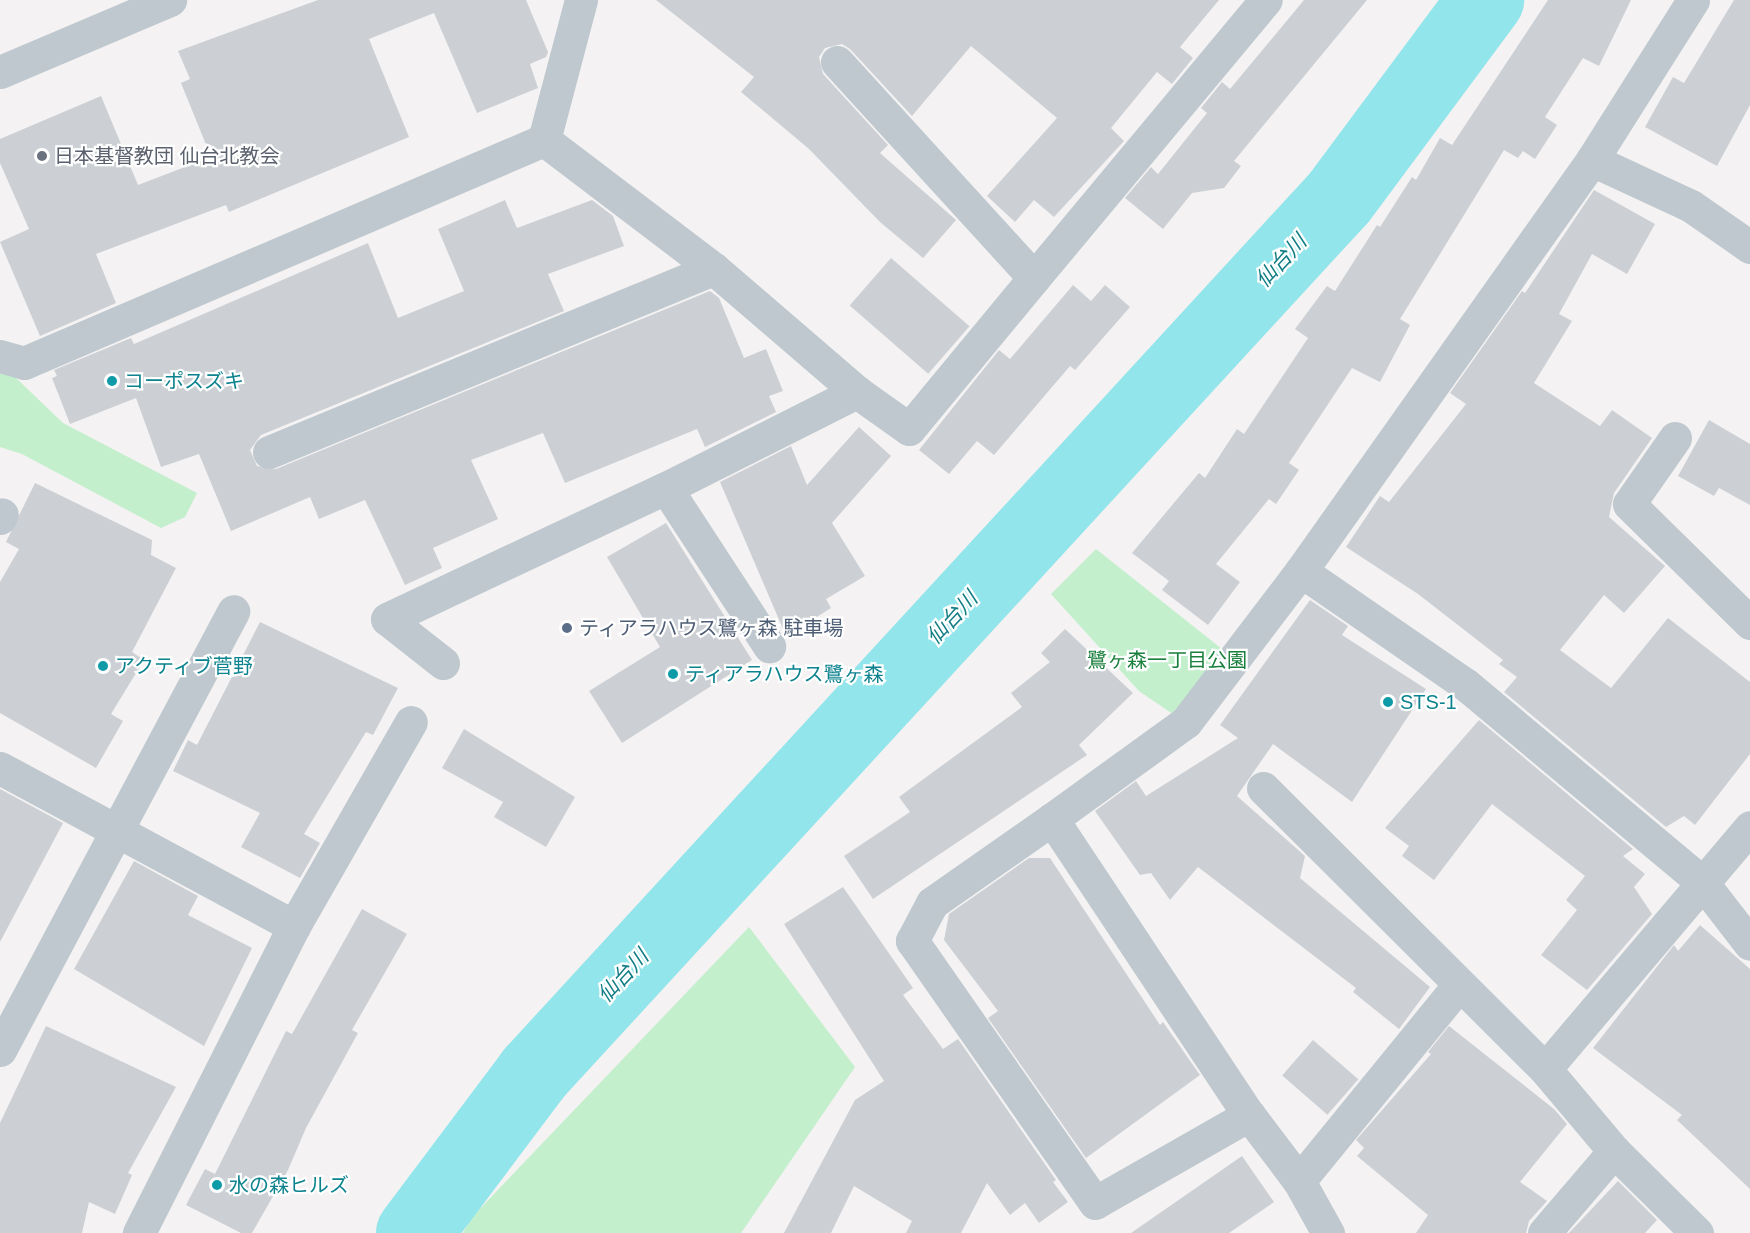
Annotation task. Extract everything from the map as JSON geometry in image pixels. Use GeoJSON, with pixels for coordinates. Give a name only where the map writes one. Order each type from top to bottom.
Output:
{"type":"FeatureCollection","features":[{"type":"Feature","properties":{"kind":"street"},"geometry":{"type":"LineString","coordinates":[[0,72],[170,0]]}},
{"type":"Feature","properties":{"kind":"street"},"geometry":{"type":"LineString","coordinates":[[544,140],[581,0]]}},
{"type":"Feature","properties":{"kind":"street"},"geometry":{"type":"LineString","coordinates":[[544,140],[714,269],[857,392],[909,429],[1266,0]]}},
{"type":"Feature","properties":{"kind":"street"},"geometry":{"type":"LineString","coordinates":[[1249,1116],[1095,1203],[912,941],[932,903],[1186,722],[1301,571],[1592,160],[1693,0]]}},
{"type":"Feature","properties":{"kind":"street"},"geometry":{"type":"LineString","coordinates":[[837,62],[1035,278]]}},
{"type":"Feature","properties":{"kind":"street"},"geometry":{"type":"LineString","coordinates":[[0,356],[24,363],[544,140]]}},
{"type":"Feature","properties":{"kind":"street"},"geometry":{"type":"LineString","coordinates":[[1592,160],[1691,206],[1750,247]]}},
{"type":"Feature","properties":{"kind":"street"},"geometry":{"type":"LineString","coordinates":[[268,452],[714,269]]}},
{"type":"Feature","properties":{"kind":"street"},"geometry":{"type":"LineString","coordinates":[[443,663],[387,619],[666,488],[857,392]]}},
{"type":"Feature","properties":{"kind":"street"},"geometry":{"type":"LineString","coordinates":[[1675,438],[1629,504],[1750,623]]}},
{"type":"Feature","properties":{"kind":"street"},"geometry":{"type":"LineString","coordinates":[[666,488],[769,646]]}},
{"type":"Feature","properties":{"kind":"street"},"geometry":{"type":"LineString","coordinates":[[1301,571],[1464,684],[1702,882],[1750,944]]}},
{"type":"Feature","properties":{"kind":"street"},"geometry":{"type":"LineString","coordinates":[[0,1050],[232,611]]}},
{"type":"Feature","properties":{"kind":"street"},"geometry":{"type":"LineString","coordinates":[[139,1233],[294,926],[411,722]]}},
{"type":"Feature","properties":{"kind":"street"},"geometry":{"type":"LineString","coordinates":[[0,768],[294,926]]}},
{"type":"Feature","properties":{"kind":"street"},"geometry":{"type":"LineString","coordinates":[[1263,788],[1458,986],[1545,1069],[1614,1151],[1697,1233]]}},
{"type":"Feature","properties":{"kind":"street"},"geometry":{"type":"LineString","coordinates":[[1052,819],[1249,1116],[1299,1182],[1328,1233]]}},
{"type":"Feature","properties":{"kind":"street"},"geometry":{"type":"LineString","coordinates":[[1545,1069],[1750,827]]}},
{"type":"Feature","properties":{"kind":"street"},"geometry":{"type":"LineString","coordinates":[[1299,1182],[1458,986]]}},
{"type":"Feature","properties":{"kind":"street"},"geometry":{"type":"LineString","coordinates":[[1544,1233],[1614,1151]]}},
{"type":"Feature","properties":{"kind":"green space"},"geometry":{"type":"Polygon","coordinates":[[[0,372],[15,377],[63,423],[197,493],[185,517],[161,528],[22,454],[0,447],[0,372]]]}},
{"type":"Feature","properties":{"kind":"green space","name":"鷺ヶ森一丁目公園"},"geometry":{"type":"Polygon","coordinates":[[[1096,549],[1227,653],[1177,717],[1139,691],[1051,594],[1096,549]]]}},
{"type":"Feature","properties":{"kind":"green space"},"geometry":{"type":"Polygon","coordinates":[[[749,927],[855,1067],[741,1233],[463,1233],[472,1217],[749,927]]]}},
{"type":"Feature","properties":{"kind":"building"},"geometry":{"type":"Polygon","coordinates":[[[318,0],[526,0],[548,52],[546,57],[530,64],[538,88],[477,113],[434,13],[369,39],[409,137],[229,212],[226,205],[96,254],[116,303],[40,336],[0,242],[29,229],[0,163],[0,139],[101,96],[138,185],[211,157],[181,83],[190,79],[178,51],[318,0]]]}},
{"type":"Feature","properties":{"kind":"building"},"geometry":{"type":"Polygon","coordinates":[[[656,0],[1219,0],[1180,47],[1193,58],[1172,84],[1157,72],[1111,128],[1124,141],[1054,217],[1034,200],[1015,222],[987,196],[1057,118],[971,46],[912,116],[850,49],[842,44],[825,48],[819,57],[823,74],[888,145],[880,153],[956,220],[923,258],[880,222],[809,149],[741,92],[754,77],[656,0]]]}},
{"type":"Feature","properties":{"kind":"building"},"geometry":{"type":"Polygon","coordinates":[[[1304,0],[1367,0],[1234,161],[1241,166],[1224,188],[1192,193],[1163,229],[1125,198],[1151,167],[1158,174],[1207,113],[1201,108],[1222,82],[1230,89],[1304,0]]]}},
{"type":"Feature","properties":{"kind":"building"},"geometry":{"type":"Polygon","coordinates":[[[1548,0],[1631,0],[1599,66],[1583,58],[1545,117],[1557,125],[1535,159],[1523,151],[1518,158],[1504,150],[1400,319],[1410,325],[1380,382],[1352,368],[1289,463],[1299,470],[1276,504],[1269,499],[1216,564],[1240,582],[1208,625],[1162,590],[1169,581],[1132,553],[1199,473],[1205,478],[1237,429],[1244,434],[1308,338],[1295,329],[1327,286],[1335,291],[1377,225],[1380,227],[1412,177],[1416,180],[1440,138],[1452,145],[1548,0]]]}},
{"type":"Feature","properties":{"kind":"building"},"geometry":{"type":"Polygon","coordinates":[[[1734,0],[1750,0],[1750,105],[1717,166],[1645,127],[1673,77],[1684,83],[1734,0]]]}},
{"type":"Feature","properties":{"kind":"building"},"geometry":{"type":"Polygon","coordinates":[[[1594,190],[1655,224],[1627,274],[1592,254],[1559,314],[1572,321],[1534,383],[1600,426],[1612,410],[1652,438],[1614,493],[1609,517],[1665,566],[1624,613],[1604,595],[1560,650],[1611,688],[1668,618],[1750,682],[1750,754],[1695,825],[1684,816],[1666,827],[1504,692],[1517,677],[1499,664],[1503,660],[1418,594],[1346,547],[1380,496],[1389,502],[1466,404],[1450,393],[1522,291],[1525,293],[1594,190]]]}},
{"type":"Feature","properties":{"kind":"building"},"geometry":{"type":"Polygon","coordinates":[[[505,200],[517,228],[592,200],[613,216],[624,246],[548,274],[564,311],[261,435],[250,450],[257,466],[276,469],[710,291],[719,298],[744,358],[766,349],[783,391],[769,396],[776,412],[705,447],[697,429],[565,483],[543,433],[471,460],[498,519],[433,548],[442,568],[405,585],[365,500],[319,519],[310,497],[231,531],[199,454],[161,467],[136,398],[70,424],[52,378],[57,376],[54,370],[131,338],[134,344],[368,243],[398,318],[464,291],[438,229],[505,200]]]}},
{"type":"Feature","properties":{"kind":"building"},"geometry":{"type":"Polygon","coordinates":[[[891,258],[969,326],[928,374],[850,306],[891,258]]]}},
{"type":"Feature","properties":{"kind":"building"},"geometry":{"type":"Polygon","coordinates":[[[1073,285],[1091,301],[1105,285],[1130,307],[1075,370],[1070,366],[994,455],[977,441],[949,474],[919,450],[999,350],[1010,359],[1073,285]]]}},
{"type":"Feature","properties":{"kind":"building"},"geometry":{"type":"Polygon","coordinates":[[[1709,420],[1750,444],[1750,505],[1719,488],[1714,496],[1678,476],[1709,420]]]}},
{"type":"Feature","properties":{"kind":"building"},"geometry":{"type":"Polygon","coordinates":[[[859,427],[891,456],[832,523],[865,576],[826,599],[831,608],[786,636],[720,482],[791,446],[807,485],[859,427]]]}},
{"type":"Feature","properties":{"kind":"building"},"geometry":{"type":"Polygon","coordinates":[[[35,483],[152,540],[151,555],[176,568],[132,652],[144,660],[111,714],[123,721],[96,768],[0,713],[0,582],[19,549],[6,542],[35,483]]]}},
{"type":"Feature","properties":{"kind":"building"},"geometry":{"type":"Polygon","coordinates":[[[666,523],[752,660],[622,743],[589,691],[660,647],[607,557],[666,523]]]}},
{"type":"Feature","properties":{"kind":"building"},"geometry":{"type":"Polygon","coordinates":[[[1310,600],[1348,626],[1342,635],[1426,689],[1352,802],[1273,744],[1237,796],[1305,856],[1300,878],[1430,987],[1399,1029],[1353,992],[1356,988],[1198,867],[1170,900],[1151,873],[1140,875],[1095,811],[1136,781],[1146,796],[1238,738],[1220,725],[1310,600]]]}},
{"type":"Feature","properties":{"kind":"building"},"geometry":{"type":"Polygon","coordinates":[[[260,622],[398,688],[373,735],[366,732],[304,834],[320,843],[300,878],[241,847],[260,813],[173,771],[188,740],[197,745],[260,622]]]}},
{"type":"Feature","properties":{"kind":"building"},"geometry":{"type":"Polygon","coordinates":[[[1065,629],[1133,693],[1079,745],[1087,755],[873,899],[844,856],[910,812],[899,797],[1022,707],[1011,693],[1050,662],[1041,653],[1065,629]]]}},
{"type":"Feature","properties":{"kind":"building"},"geometry":{"type":"Polygon","coordinates":[[[1479,720],[1633,849],[1623,856],[1645,874],[1634,887],[1652,914],[1587,990],[1541,955],[1577,910],[1566,900],[1585,876],[1492,804],[1434,880],[1402,856],[1409,846],[1385,828],[1479,720]]]}},
{"type":"Feature","properties":{"kind":"building"},"geometry":{"type":"Polygon","coordinates":[[[464,729],[575,797],[546,847],[494,817],[503,802],[442,768],[464,729]]]}},
{"type":"Feature","properties":{"kind":"building"},"geometry":{"type":"Polygon","coordinates":[[[0,789],[63,823],[0,942],[0,789]]]}},
{"type":"Feature","properties":{"kind":"building"},"geometry":{"type":"Polygon","coordinates":[[[1029,858],[1050,858],[1160,1025],[1163,1022],[1200,1075],[1086,1158],[988,1018],[998,1011],[944,940],[949,914],[1029,858]]]}},
{"type":"Feature","properties":{"kind":"building"},"geometry":{"type":"Polygon","coordinates":[[[134,861],[198,896],[188,915],[252,948],[204,1046],[74,969],[134,861]]]}},
{"type":"Feature","properties":{"kind":"building"},"geometry":{"type":"Polygon","coordinates":[[[843,887],[913,988],[903,995],[943,1049],[958,1039],[1056,1180],[1053,1182],[1068,1202],[1039,1223],[1025,1203],[1010,1215],[987,1183],[961,1233],[906,1233],[912,1221],[854,1186],[831,1233],[784,1233],[855,1100],[884,1081],[784,924],[843,887]]]}},
{"type":"Feature","properties":{"kind":"building"},"geometry":{"type":"Polygon","coordinates":[[[362,909],[407,934],[352,1030],[358,1033],[306,1128],[288,1170],[252,1233],[241,1233],[186,1205],[205,1169],[215,1174],[286,1031],[292,1034],[362,909]]]}},
{"type":"Feature","properties":{"kind":"building"},"geometry":{"type":"Polygon","coordinates":[[[1700,925],[1750,969],[1750,1189],[1677,1120],[1682,1115],[1593,1048],[1674,945],[1678,951],[1700,925]]]}},
{"type":"Feature","properties":{"kind":"building"},"geometry":{"type":"Polygon","coordinates":[[[46,1026],[176,1087],[128,1173],[132,1175],[115,1214],[89,1202],[82,1233],[0,1233],[0,1123],[46,1026]]]}},
{"type":"Feature","properties":{"kind":"building"},"geometry":{"type":"Polygon","coordinates":[[[1449,1026],[1554,1109],[1567,1124],[1520,1182],[1547,1201],[1529,1221],[1526,1233],[1416,1233],[1428,1215],[1357,1156],[1364,1148],[1356,1140],[1431,1054],[1428,1052],[1449,1026]]]}},
{"type":"Feature","properties":{"kind":"building"},"geometry":{"type":"Polygon","coordinates":[[[1313,1040],[1358,1079],[1327,1115],[1282,1075],[1313,1040]]]}},
{"type":"Feature","properties":{"kind":"building"},"geometry":{"type":"Polygon","coordinates":[[[1242,1156],[1274,1202],[1229,1233],[1131,1233],[1242,1156]]]}},
{"type":"Feature","properties":{"kind":"building"},"geometry":{"type":"Polygon","coordinates":[[[1618,1181],[1657,1220],[1645,1233],[1569,1233],[1618,1181]]]}},
{"type":"Feature","properties":{"kind":"waterway","name":"仙台川"},"geometry":{"type":"LineString","coordinates":[[414,1233],[534,1073],[1339,198],[1486,0]]}},
{"type":"Feature","properties":{"kind":"place","name":"日本基督教団 仙台北教会"},"geometry":{"type":"Point","coordinates":[42,156]}},
{"type":"Feature","properties":{"kind":"place","name":"コーポスズキ"},"geometry":{"type":"Point","coordinates":[112,381]}},
{"type":"Feature","properties":{"kind":"place","name":"ティアラハウス鷺ヶ森 駐車場"},"geometry":{"type":"Point","coordinates":[567,628]}},
{"type":"Feature","properties":{"kind":"place","name":"アクティブ菅野"},"geometry":{"type":"Point","coordinates":[103,666]}},
{"type":"Feature","properties":{"kind":"place","name":"ティアラハウス鷺ヶ森"},"geometry":{"type":"Point","coordinates":[673,674]}},
{"type":"Feature","properties":{"kind":"place","name":"STS-1"},"geometry":{"type":"Point","coordinates":[1388,702]}},
{"type":"Feature","properties":{"kind":"place","name":"水の森ヒルズ"},"geometry":{"type":"Point","coordinates":[217,1185]}}]}
